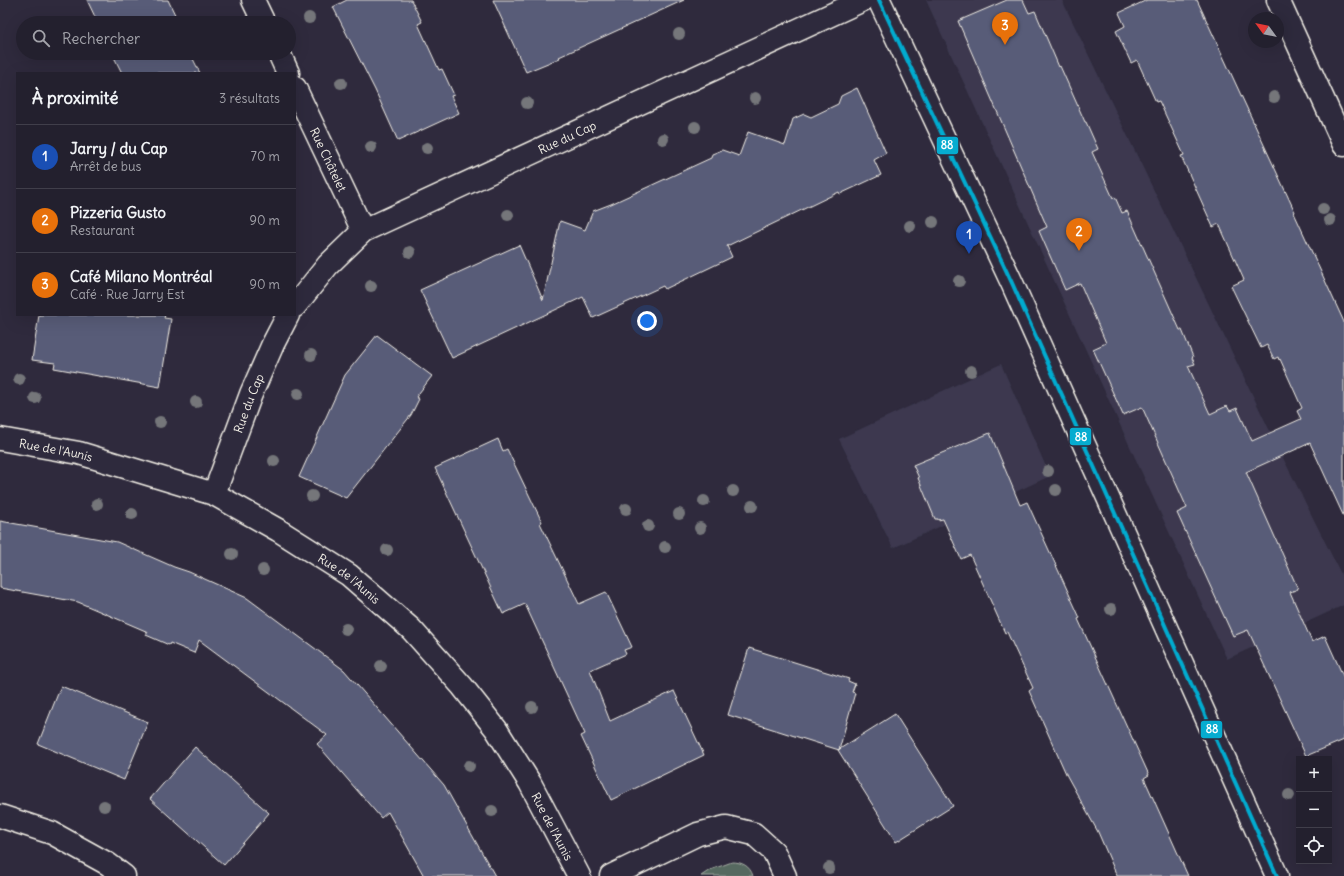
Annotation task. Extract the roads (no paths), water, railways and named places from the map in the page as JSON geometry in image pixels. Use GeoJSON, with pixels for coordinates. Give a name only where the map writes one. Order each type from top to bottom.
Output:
{"type":"FeatureCollection","features":[{"type":"Feature","properties":{"kind":"street"},"geometry":{"type":"LineString","coordinates":[[253,0],[261,16]]}},
{"type":"Feature","properties":{"kind":"street","name":"Rue du Cap"},"geometry":{"type":"LineString","coordinates":[[296,305],[328,265],[363,231],[863,0]]}},
{"type":"Feature","properties":{"kind":"street"},"geometry":{"type":"LineString","coordinates":[[879,0],[1012,283],[1276,876]]}},
{"type":"Feature","properties":{"kind":"street"},"geometry":{"type":"LineString","coordinates":[[1278,0],[1344,145]]}},
{"type":"Feature","properties":{"kind":"street"},"geometry":{"type":"LineString","coordinates":[[282,60],[288,72]]}},
{"type":"Feature","properties":{"kind":"street","name":"Rue Châtelet"},"geometry":{"type":"LineString","coordinates":[[296,90],[363,231]]}},
{"type":"Feature","properties":{"kind":"street","name":"Rue du Cap"},"geometry":{"type":"LineString","coordinates":[[214,494],[251,394],[287,316]]}},
{"type":"Feature","properties":{"kind":"street","name":"Rue de l'Aunis"},"geometry":{"type":"LineString","coordinates":[[0,439],[79,453],[214,494],[278,530],[349,575],[411,629],[462,686],[496,729],[530,783],[579,876]]}},
{"type":"Feature","properties":{"kind":"street"},"geometry":{"type":"LineString","coordinates":[[0,816],[52,833],[108,864],[124,876]]}},
{"type":"Feature","properties":{"kind":"street"},"geometry":{"type":"LineString","coordinates":[[611,876],[698,834],[726,827],[754,834],[774,852],[785,876]]}},
{"type":"Feature","properties":{"kind":"place","name":"Café Milano Montréal"},"geometry":{"type":"Point","coordinates":[1005,45]}},
{"type":"Feature","properties":{"kind":"place","name":"Pizzeria Gusto"},"geometry":{"type":"Point","coordinates":[1079,251]}},
{"type":"Feature","properties":{"kind":"place","name":"Jarry / du Cap"},"geometry":{"type":"Point","coordinates":[969,254]}}]}
